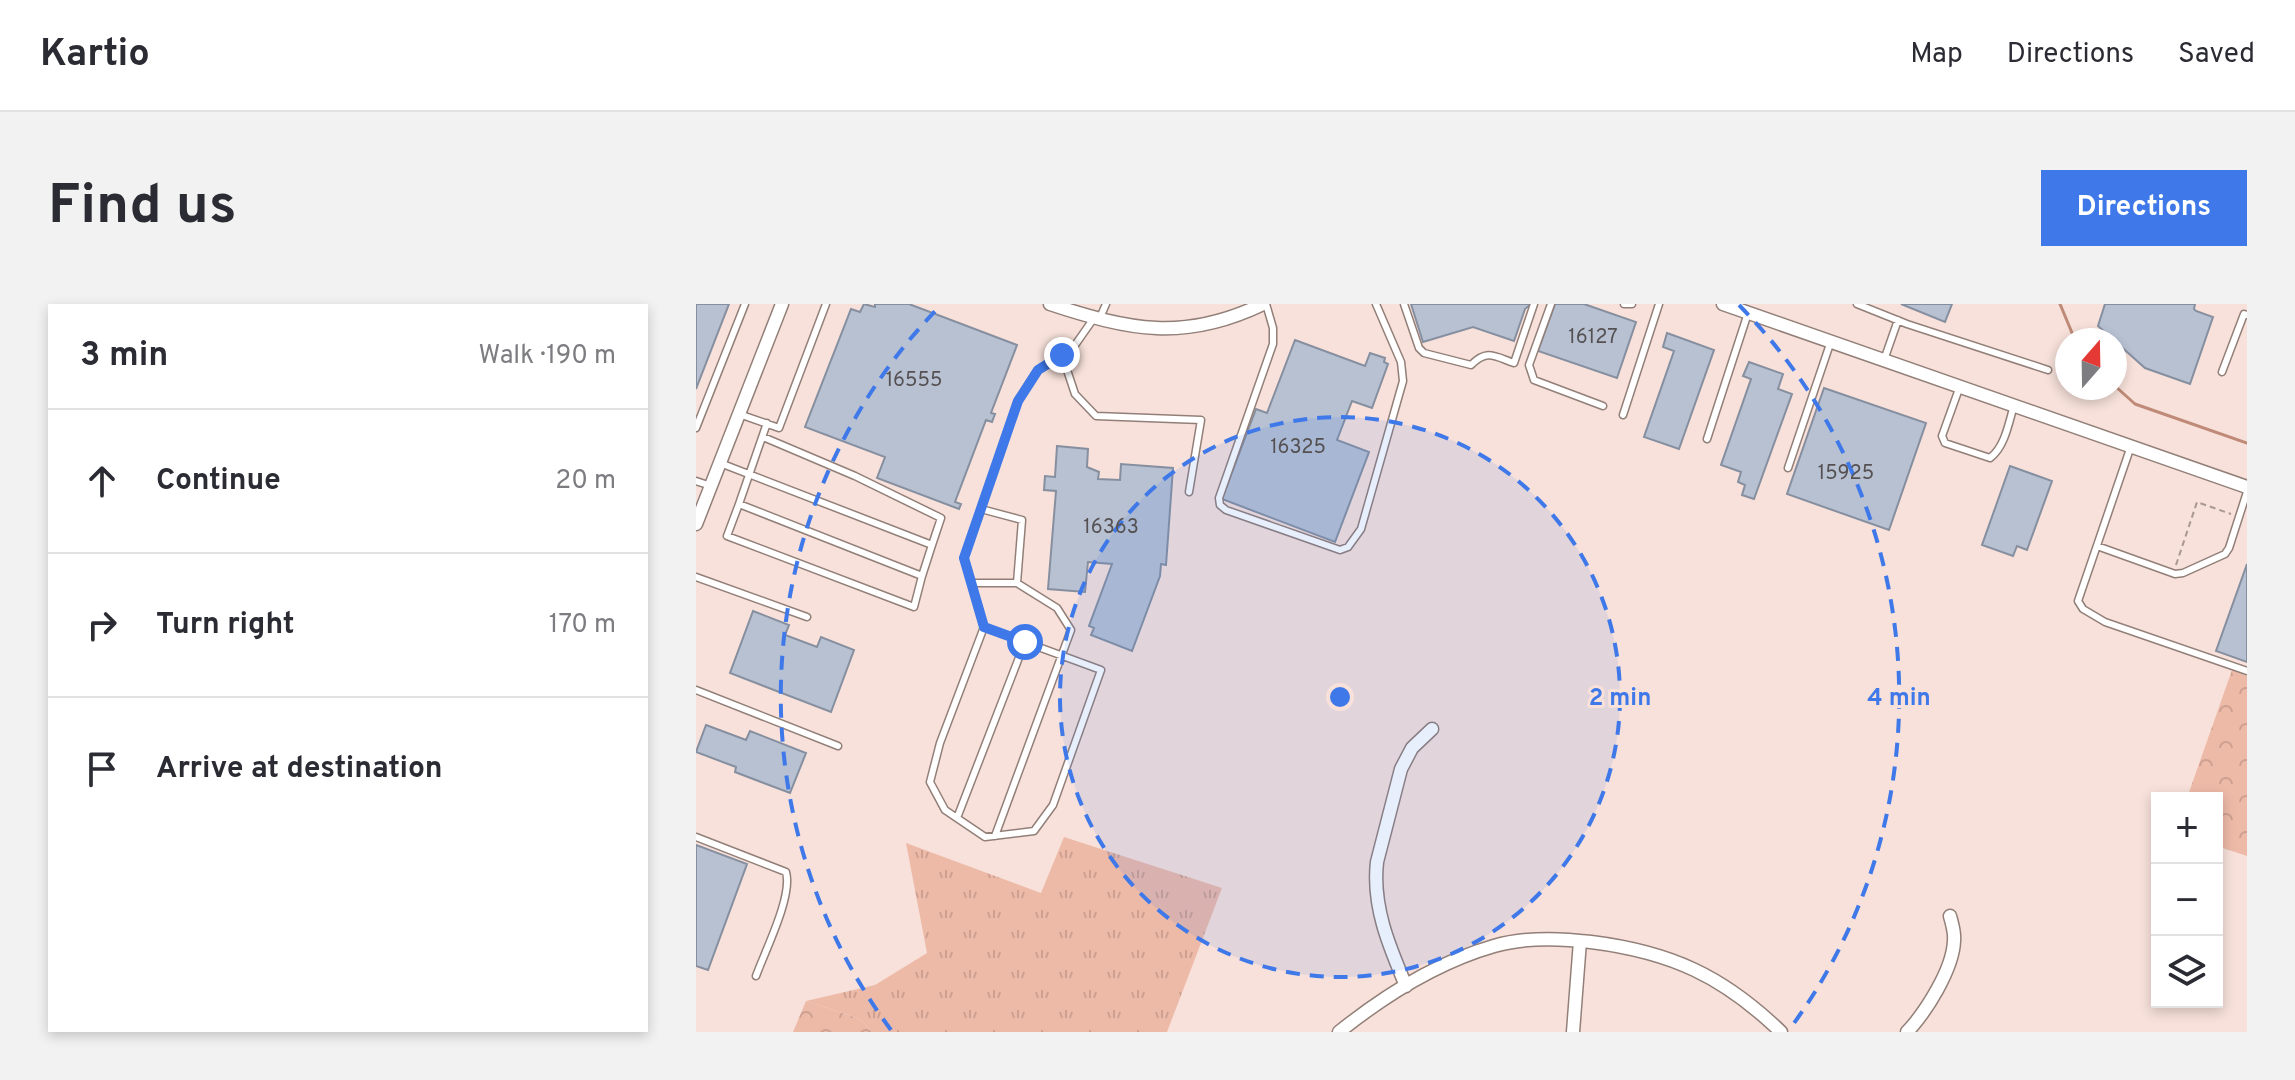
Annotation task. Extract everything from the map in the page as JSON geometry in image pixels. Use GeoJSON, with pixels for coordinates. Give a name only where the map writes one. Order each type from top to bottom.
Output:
{"type":"FeatureCollection","features":[{"type":"Feature","properties":{"kind":"street"},"geometry":{"type":"LineString","coordinates":[[696,523],[782,304]]}},
{"type":"Feature","properties":{"kind":"street"},"geometry":{"type":"LineString","coordinates":[[1054,305],[1096,319],[1146,328],[1179,329],[1238,316],[1264,304]]}},
{"type":"Feature","properties":{"kind":"street"},"geometry":{"type":"LineString","coordinates":[[1723,304],[1749,308],[1831,341],[2247,490]]}},
{"type":"Feature","properties":{"kind":"street"},"geometry":{"type":"LineString","coordinates":[[1406,986],[1381,918],[1375,877],[1380,840],[1401,769],[1412,748],[1432,729]]}},
{"type":"Feature","properties":{"kind":"street"},"geometry":{"type":"LineString","coordinates":[[1907,1032],[1929,1002],[1950,961],[1954,940],[1950,916]]}},
{"type":"Feature","properties":{"kind":"street"},"geometry":{"type":"LineString","coordinates":[[1339,1032],[1406,986],[1461,958],[1494,946],[1525,940],[1580,941],[1640,951],[1686,964],[1741,996],[1781,1032]]}},
{"type":"Feature","properties":{"kind":"street"},"geometry":{"type":"LineString","coordinates":[[1573,1032],[1580,941]]}},
{"type":"Feature","properties":{"kind":"lane"},"geometry":{"type":"LineString","coordinates":[[696,428],[745,304]]}},
{"type":"Feature","properties":{"kind":"lane"},"geometry":{"type":"LineString","coordinates":[[739,414],[779,428],[826,304]]}},
{"type":"Feature","properties":{"kind":"lane"},"geometry":{"type":"LineString","coordinates":[[984,627],[1101,670],[1053,805],[1034,831],[985,837],[945,810],[930,782],[940,743],[984,627],[964,558],[1018,401],[1038,370],[1073,348],[1106,304]]}},
{"type":"Feature","properties":{"kind":"lane"},"geometry":{"type":"LineString","coordinates":[[1264,304],[1273,328],[1273,344],[1219,498],[1220,505],[1226,510],[1340,550],[1348,547],[1361,529],[1403,381],[1401,362],[1376,304]]}},
{"type":"Feature","properties":{"kind":"lane"},"geometry":{"type":"LineString","coordinates":[[1404,304],[1419,348],[1424,353],[1471,365],[1481,355],[1514,363],[1534,304]]}},
{"type":"Feature","properties":{"kind":"lane"},"geometry":{"type":"LineString","coordinates":[[1551,304],[1529,365],[1534,380],[1603,406]]}},
{"type":"Feature","properties":{"kind":"lane"},"geometry":{"type":"LineString","coordinates":[[1624,304],[1632,304]]}},
{"type":"Feature","properties":{"kind":"lane"},"geometry":{"type":"LineString","coordinates":[[1623,415],[1659,304]]}},
{"type":"Feature","properties":{"kind":"lane"},"geometry":{"type":"LineString","coordinates":[[1857,304],[2048,370]]}},
{"type":"Feature","properties":{"kind":"lane"},"geometry":{"type":"LineString","coordinates":[[1707,439],[1749,308]]}},
{"type":"Feature","properties":{"kind":"lane"},"geometry":{"type":"LineString","coordinates":[[2222,372],[2244,314],[2247,315]]}},
{"type":"Feature","properties":{"kind":"lane"},"geometry":{"type":"LineString","coordinates":[[1884,360],[1898,320]]}},
{"type":"Feature","properties":{"kind":"lane"},"geometry":{"type":"LineString","coordinates":[[1788,468],[1831,341]]}},
{"type":"Feature","properties":{"kind":"lane"},"geometry":{"type":"LineString","coordinates":[[1062,355],[1075,394],[1096,416],[1201,420],[1189,492]]}},
{"type":"Feature","properties":{"kind":"lane"},"geometry":{"type":"LineString","coordinates":[[1960,386],[1942,436],[1945,443],[1990,458],[2001,445],[2014,405]]}},
{"type":"Feature","properties":{"kind":"lane"},"geometry":{"type":"LineString","coordinates":[[763,437],[855,476],[941,518],[914,607],[727,536],[767,423]]}},
{"type":"Feature","properties":{"kind":"lane"},"geometry":{"type":"LineString","coordinates":[[2131,446],[2078,601],[2083,609],[2105,622],[2247,671]]}},
{"type":"Feature","properties":{"kind":"lane"},"geometry":{"type":"LineString","coordinates":[[720,463],[932,545]]}},
{"type":"Feature","properties":{"kind":"lane"},"geometry":{"type":"LineString","coordinates":[[696,481],[711,486]]}},
{"type":"Feature","properties":{"kind":"lane"},"geometry":{"type":"LineString","coordinates":[[2097,546],[2173,573],[2183,573],[2225,554],[2247,490]]}},
{"type":"Feature","properties":{"kind":"lane"},"geometry":{"type":"LineString","coordinates":[[739,504],[922,576]]}},
{"type":"Feature","properties":{"kind":"lane"},"geometry":{"type":"LineString","coordinates":[[981,509],[1022,520],[1017,583]]}},
{"type":"Feature","properties":{"kind":"lane"},"geometry":{"type":"LineString","coordinates":[[696,577],[807,617]]}},
{"type":"Feature","properties":{"kind":"lane"},"geometry":{"type":"LineString","coordinates":[[971,583],[1017,583],[1057,608],[1071,630],[995,836]]}},
{"type":"Feature","properties":{"kind":"lane"},"geometry":{"type":"LineString","coordinates":[[957,818],[1025,642]]}},
{"type":"Feature","properties":{"kind":"lane"},"geometry":{"type":"LineString","coordinates":[[696,690],[838,746]]}},
{"type":"Feature","properties":{"kind":"lane"},"geometry":{"type":"LineString","coordinates":[[696,837],[786,872],[789,882],[785,896],[756,976]]}},
{"type":"Feature","properties":{"kind":"path"},"geometry":{"type":"LineString","coordinates":[[2173,573],[2197,502],[2239,517]]}},
{"type":"Feature","properties":{"kind":"green space"},"geometry":{"type":"Polygon","coordinates":[[[2232,670],[2247,676],[2247,856],[2223,848],[2223,792],[2189,792],[2232,670]]]}},
{"type":"Feature","properties":{"kind":"green space"},"geometry":{"type":"Polygon","coordinates":[[[1064,837],[1222,888],[1167,1032],[872,1032],[860,1019],[806,1001],[875,985],[927,953],[906,843],[1041,893],[1064,837]]]}},
{"type":"Feature","properties":{"kind":"green space"},"geometry":{"type":"Polygon","coordinates":[[[806,1001],[860,1019],[872,1032],[793,1032],[806,1001]]]}},
{"type":"Feature","properties":{"kind":"building"},"geometry":{"type":"Polygon","coordinates":[[[696,304],[729,304],[696,389],[696,304]]]}},
{"type":"Feature","properties":{"kind":"building"},"geometry":{"type":"Polygon","coordinates":[[[864,304],[875,307],[875,304],[909,304],[1017,345],[991,413],[995,414],[992,422],[986,420],[955,502],[961,504],[959,509],[877,478],[885,457],[805,427],[851,309],[860,312],[864,304]]]}},
{"type":"Feature","properties":{"kind":"building"},"geometry":{"type":"Polygon","coordinates":[[[1411,304],[1531,304],[1525,309],[1514,341],[1473,327],[1423,342],[1411,304]]]}},
{"type":"Feature","properties":{"kind":"building"},"geometry":{"type":"Polygon","coordinates":[[[1555,304],[1584,304],[1636,322],[1617,378],[1538,351],[1555,304]]]}},
{"type":"Feature","properties":{"kind":"building"},"geometry":{"type":"Polygon","coordinates":[[[1901,304],[1952,304],[1945,322],[1901,304]]]}},
{"type":"Feature","properties":{"kind":"building"},"geometry":{"type":"Polygon","coordinates":[[[2105,304],[2195,304],[2196,311],[2213,317],[2190,384],[2145,368],[2127,352],[2127,328],[2098,326],[2105,304]]]}},
{"type":"Feature","properties":{"kind":"building"},"geometry":{"type":"Polygon","coordinates":[[[1667,333],[1714,350],[1679,449],[1644,437],[1674,351],[1663,347],[1667,333]]]}},
{"type":"Feature","properties":{"kind":"building"},"geometry":{"type":"Polygon","coordinates":[[[1295,340],[1365,366],[1370,353],[1385,358],[1384,362],[1388,364],[1372,408],[1352,401],[1337,440],[1369,452],[1335,542],[1222,499],[1256,409],[1267,413],[1295,340]]]}},
{"type":"Feature","properties":{"kind":"building"},"geometry":{"type":"Polygon","coordinates":[[[1749,362],[1783,374],[1778,389],[1792,394],[1754,499],[1742,495],[1745,485],[1738,482],[1741,472],[1721,465],[1751,379],[1743,376],[1749,362]]]}},
{"type":"Feature","properties":{"kind":"building"},"geometry":{"type":"Polygon","coordinates":[[[1824,388],[1926,423],[1889,530],[1787,494],[1824,388]]]}},
{"type":"Feature","properties":{"kind":"building"},"geometry":{"type":"Polygon","coordinates":[[[1057,446],[1088,449],[1087,467],[1099,472],[1098,479],[1120,480],[1121,464],[1173,468],[1166,565],[1161,564],[1160,576],[1132,651],[1091,635],[1094,628],[1089,626],[1112,564],[1088,562],[1085,592],[1048,589],[1056,491],[1044,490],[1045,476],[1055,477],[1057,446]]]}},
{"type":"Feature","properties":{"kind":"building"},"geometry":{"type":"Polygon","coordinates":[[[2010,466],[2052,481],[2027,550],[2017,546],[2013,556],[1982,545],[2010,466]]]}},
{"type":"Feature","properties":{"kind":"building"},"geometry":{"type":"Polygon","coordinates":[[[2247,564],[2247,662],[2216,651],[2247,564]]]}},
{"type":"Feature","properties":{"kind":"building"},"geometry":{"type":"Polygon","coordinates":[[[753,611],[789,625],[785,635],[817,647],[821,637],[854,650],[831,712],[730,673],[753,611]]]}},
{"type":"Feature","properties":{"kind":"building"},"geometry":{"type":"Polygon","coordinates":[[[706,725],[746,740],[750,731],[806,753],[790,793],[735,772],[736,767],[696,752],[706,725]]]}},
{"type":"Feature","properties":{"kind":"building"},"geometry":{"type":"Polygon","coordinates":[[[696,845],[747,864],[708,970],[696,966],[696,845]]]}},
{"type":"Feature","properties":{"kind":"waterway"},"geometry":{"type":"LineString","coordinates":[[2060,304],[2070,328]]}},
{"type":"Feature","properties":{"kind":"waterway"},"geometry":{"type":"LineString","coordinates":[[2127,397],[2135,404],[2247,443]]}},
{"type":"Feature","properties":{"kind":"route"},"geometry":{"type":"LineString","coordinates":[[1025,642],[984,627],[964,558],[1018,401],[1038,370],[1062,355]]}}]}
